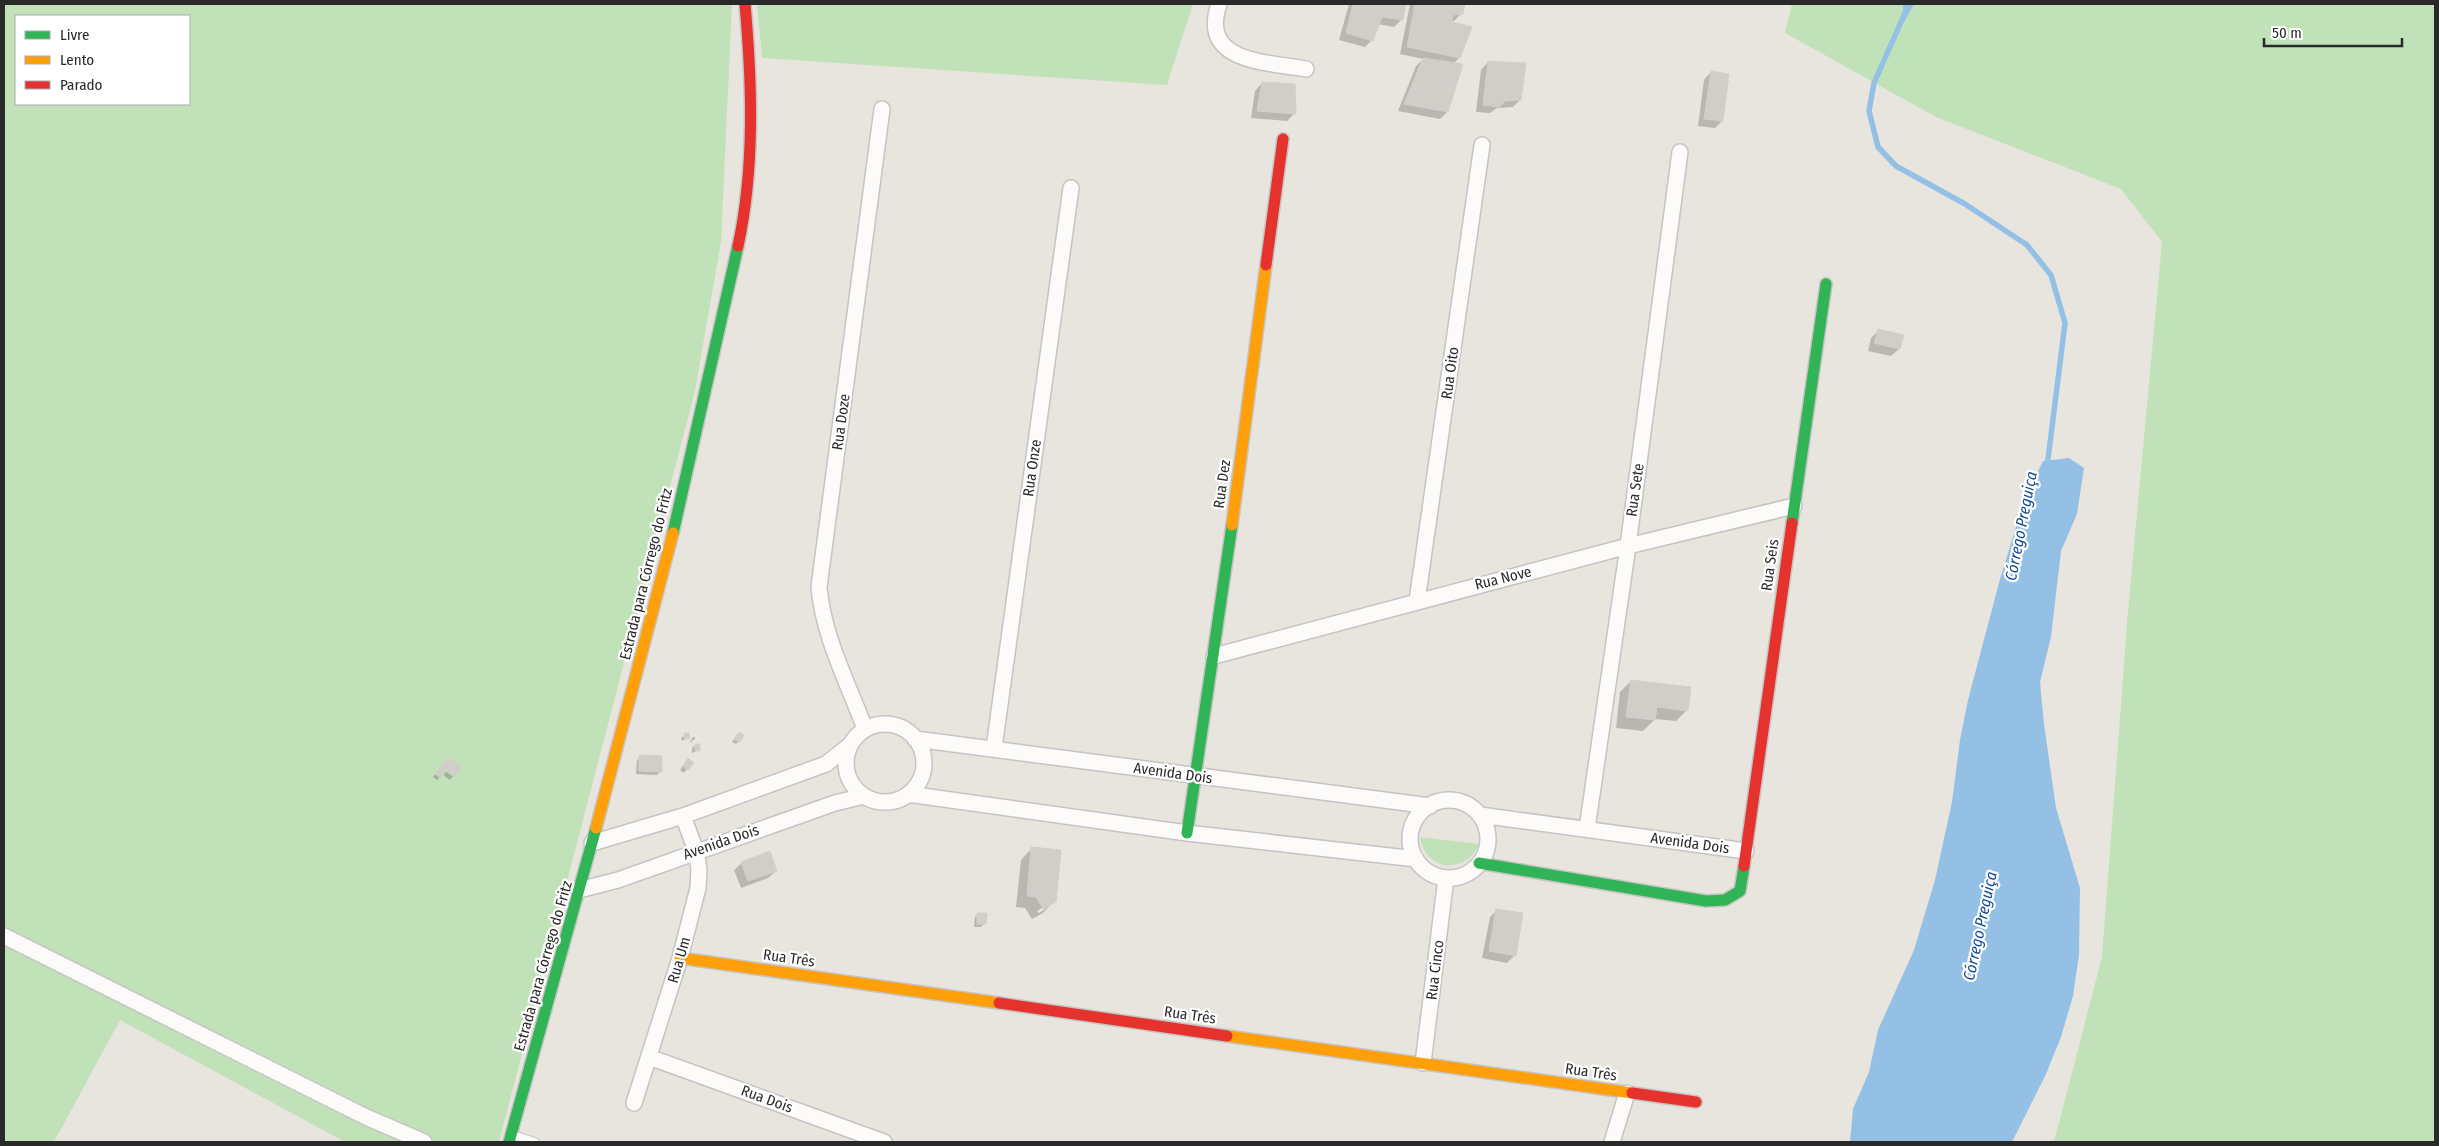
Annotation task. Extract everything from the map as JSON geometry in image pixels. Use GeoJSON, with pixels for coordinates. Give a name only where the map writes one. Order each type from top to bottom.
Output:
{"type":"FeatureCollection","features":[{"type":"Feature","properties":{"kind":"street","name":"Estrada para Córrego do Fritz"},"geometry":{"type":"LineString","coordinates":[[510,1138],[592,844],[679,508],[744,218],[750,128],[749,47],[745,4]]}},
{"type":"Feature","properties":{"kind":"street"},"geometry":{"type":"LineString","coordinates":[[1219,4],[1215,24],[1217,37],[1224,47],[1242,58],[1306,69]]}},
{"type":"Feature","properties":{"kind":"street","name":"Rua Doze"},"geometry":{"type":"LineString","coordinates":[[865,729],[827,630],[821,607],[819,587],[882,109]]}},
{"type":"Feature","properties":{"kind":"street","name":"Rua Dez"},"geometry":{"type":"LineString","coordinates":[[1187,833],[1214,656],[1283,139]]}},
{"type":"Feature","properties":{"kind":"street","name":"Rua Oito"},"geometry":{"type":"LineString","coordinates":[[1418,600],[1482,145]]}},
{"type":"Feature","properties":{"kind":"street","name":"Rua Sete"},"geometry":{"type":"LineString","coordinates":[[1587,829],[1628,546],[1680,152]]}},
{"type":"Feature","properties":{"kind":"street","name":"Rua Onze"},"geometry":{"type":"LineString","coordinates":[[994,748],[1070,188]]}},
{"type":"Feature","properties":{"kind":"street","name":"Rua Seis"},"geometry":{"type":"LineString","coordinates":[[1746,851],[1826,284]]}},
{"type":"Feature","properties":{"kind":"street","name":"Rua Nove"},"geometry":{"type":"LineString","coordinates":[[1214,656],[1418,600],[1794,506]]}},
{"type":"Feature","properties":{"kind":"street","name":"Avenida Dois"},"geometry":{"type":"LineString","coordinates":[[865,729],[887,724],[908,731],[915,739],[1430,806],[1451,800],[1472,808],[1480,815],[1746,851],[1740,891],[1724,900],[1706,901],[1480,863]]}},
{"type":"Feature","properties":{"kind":"street"},"geometry":{"type":"LineString","coordinates":[[592,844],[683,816],[826,764],[850,745],[865,729]]}},
{"type":"Feature","properties":{"kind":"street"},"geometry":{"type":"LineString","coordinates":[[908,794],[915,787],[923,770],[921,748],[915,739]]}},
{"type":"Feature","properties":{"kind":"street"},"geometry":{"type":"LineString","coordinates":[[850,745],[847,755],[848,775],[852,783],[864,796]]}},
{"type":"Feature","properties":{"kind":"street","name":"Avenida Dois"},"geometry":{"type":"LineString","coordinates":[[579,890],[618,880],[696,850],[835,803],[864,796],[881,801],[891,801],[908,794],[1187,833],[1416,859]]}},
{"type":"Feature","properties":{"kind":"street"},"geometry":{"type":"LineString","coordinates":[[1430,806],[1415,821],[1410,843],[1416,859],[1429,872],[1446,878],[1464,875],[1480,863],[1487,846],[1488,836],[1480,815]]}},
{"type":"Feature","properties":{"kind":"street","name":"Rua Um"},"geometry":{"type":"LineString","coordinates":[[634,1103],[680,958],[698,888],[699,869],[696,850],[683,816]]}},
{"type":"Feature","properties":{"kind":"street","name":"Rua Cinco"},"geometry":{"type":"LineString","coordinates":[[1423,1063],[1446,878]]}},
{"type":"Feature","properties":{"kind":"street"},"geometry":{"type":"LineString","coordinates":[[4,936],[366,1117],[424,1142]]}},
{"type":"Feature","properties":{"kind":"street","name":"Rua Três"},"geometry":{"type":"LineString","coordinates":[[680,958],[1696,1102]]}},
{"type":"Feature","properties":{"kind":"street","name":"Rua Dois"},"geometry":{"type":"LineString","coordinates":[[649,1056],[884,1142]]}},
{"type":"Feature","properties":{"kind":"street"},"geometry":{"type":"LineString","coordinates":[[1612,1142],[1627,1093]]}},
{"type":"Feature","properties":{"kind":"lane"},"geometry":{"type":"LineString","coordinates":[[510,1138],[535,1142]]}},
{"type":"Feature","properties":{"kind":"green space"},"geometry":{"type":"Polygon","coordinates":[[[4,4],[732,4],[721,242],[695,391],[499,1142],[345,1142],[120,1020],[54,1142],[4,1142],[4,4]]]}},
{"type":"Feature","properties":{"kind":"green space"},"geometry":{"type":"Polygon","coordinates":[[[757,4],[1193,4],[1167,85],[762,58],[757,4]]]}},
{"type":"Feature","properties":{"kind":"green space"},"geometry":{"type":"Polygon","coordinates":[[[1792,4],[2435,4],[2435,1142],[2054,1142],[2102,957],[2128,611],[2162,242],[2121,189],[1936,117],[1785,33],[1792,4]]]}},
{"type":"Feature","properties":{"kind":"green space"},"geometry":{"type":"Polygon","coordinates":[[[1420,837],[1479,844],[1473,854],[1465,861],[1456,865],[1446,865],[1437,863],[1430,857],[1423,849],[1420,837]]]}},
{"type":"Feature","properties":{"kind":"water"},"geometry":{"type":"Polygon","coordinates":[[[1903,4],[1914,4],[1903,24],[1903,4]]]}},
{"type":"Feature","properties":{"kind":"water"},"geometry":{"type":"Polygon","coordinates":[[[2069,458],[2084,468],[2077,514],[2061,551],[2051,637],[2040,682],[2056,808],[2080,888],[2079,955],[2073,996],[2061,1037],[2046,1074],[2012,1142],[1850,1142],[1853,1109],[1869,1072],[1878,1030],[1914,950],[1935,880],[1952,802],[1960,740],[1968,700],[2000,579],[2025,498],[2043,461],[2069,458]]]}},
{"type":"Feature","properties":{"kind":"building"},"geometry":{"type":"Polygon","coordinates":[[[1353,4],[1406,4],[1403,20],[1382,17],[1373,41],[1346,33],[1353,4]]]}},
{"type":"Feature","properties":{"kind":"building"},"geometry":{"type":"Polygon","coordinates":[[[1415,4],[1465,4],[1463,14],[1453,15],[1452,22],[1472,27],[1460,58],[1407,47],[1415,4]]]}},
{"type":"Feature","properties":{"kind":"building"},"geometry":{"type":"Polygon","coordinates":[[[1423,58],[1463,64],[1448,112],[1404,104],[1423,58]]]}},
{"type":"Feature","properties":{"kind":"building"},"geometry":{"type":"Polygon","coordinates":[[[1488,61],[1526,63],[1521,100],[1505,101],[1499,107],[1483,105],[1488,61]]]}},
{"type":"Feature","properties":{"kind":"building"},"geometry":{"type":"Polygon","coordinates":[[[1711,71],[1729,74],[1723,121],[1704,119],[1711,71]]]}},
{"type":"Feature","properties":{"kind":"building"},"geometry":{"type":"Polygon","coordinates":[[[1262,82],[1295,84],[1296,114],[1257,111],[1262,82]]]}},
{"type":"Feature","properties":{"kind":"building"},"geometry":{"type":"Polygon","coordinates":[[[1878,329],[1904,335],[1900,349],[1874,343],[1878,329]]]}},
{"type":"Feature","properties":{"kind":"building"},"geometry":{"type":"Polygon","coordinates":[[[1631,680],[1691,687],[1688,711],[1657,707],[1655,720],[1626,717],[1631,680]]]}},
{"type":"Feature","properties":{"kind":"building"},"geometry":{"type":"Polygon","coordinates":[[[739,732],[744,735],[740,742],[734,739],[739,732]]]}},
{"type":"Feature","properties":{"kind":"building"},"geometry":{"type":"Polygon","coordinates":[[[684,733],[689,733],[690,738],[684,739],[684,733]]]}},
{"type":"Feature","properties":{"kind":"building"},"geometry":{"type":"Polygon","coordinates":[[[695,744],[700,744],[700,751],[695,751],[695,744]]]}},
{"type":"Feature","properties":{"kind":"building"},"geometry":{"type":"Polygon","coordinates":[[[639,755],[662,756],[662,772],[639,771],[639,755]]]}},
{"type":"Feature","properties":{"kind":"building"},"geometry":{"type":"Polygon","coordinates":[[[448,757],[462,767],[454,777],[446,771],[441,778],[435,774],[448,757]]]}},
{"type":"Feature","properties":{"kind":"building"},"geometry":{"type":"Polygon","coordinates":[[[688,758],[694,763],[688,770],[683,766],[688,758]]]}},
{"type":"Feature","properties":{"kind":"building"},"geometry":{"type":"Polygon","coordinates":[[[1031,847],[1061,850],[1056,902],[1043,909],[1036,897],[1027,896],[1031,847]]]}},
{"type":"Feature","properties":{"kind":"building"},"geometry":{"type":"Polygon","coordinates":[[[770,851],[777,871],[748,881],[741,862],[770,851]]]}},
{"type":"Feature","properties":{"kind":"building"},"geometry":{"type":"Polygon","coordinates":[[[1496,909],[1523,913],[1516,956],[1489,951],[1496,909]]]}},
{"type":"Feature","properties":{"kind":"building"},"geometry":{"type":"Polygon","coordinates":[[[977,913],[987,913],[986,924],[977,924],[977,913]]]}},
{"type":"Feature","properties":{"kind":"waterway","name":"Córrego Preguiça"},"geometry":{"type":"LineString","coordinates":[[1909,4],[1874,83],[1869,111],[1878,147],[1896,166],[1965,204],[2027,245],[2051,275],[2065,323],[2047,467]]}},
{"type":"Feature","properties":{"kind":"traffic: fast"},"geometry":{"type":"LineString","coordinates":[[673,533],[738,246]]}},
{"type":"Feature","properties":{"kind":"traffic: fast"},"geometry":{"type":"LineString","coordinates":[[1792,523],[1826,284]]}},
{"type":"Feature","properties":{"kind":"traffic: fast"},"geometry":{"type":"LineString","coordinates":[[1187,833],[1232,525]]}},
{"type":"Feature","properties":{"kind":"traffic: fast"},"geometry":{"type":"LineString","coordinates":[[509,1142],[596,828]]}},
{"type":"Feature","properties":{"kind":"traffic: fast"},"geometry":{"type":"LineString","coordinates":[[1479,863],[1706,901],[1725,900],[1740,891],[1744,866]]}},
{"type":"Feature","properties":{"kind":"traffic: slow"},"geometry":{"type":"LineString","coordinates":[[1232,525],[1266,265]]}},
{"type":"Feature","properties":{"kind":"traffic: slow"},"geometry":{"type":"LineString","coordinates":[[596,828],[673,533]]}},
{"type":"Feature","properties":{"kind":"traffic: slow"},"geometry":{"type":"LineString","coordinates":[[680,958],[999,1003]]}},
{"type":"Feature","properties":{"kind":"traffic: slow"},"geometry":{"type":"LineString","coordinates":[[1227,1036],[1632,1093]]}},
{"type":"Feature","properties":{"kind":"traffic: jam"},"geometry":{"type":"LineString","coordinates":[[738,246],[747,186],[751,125],[745,4]]}},
{"type":"Feature","properties":{"kind":"traffic: jam"},"geometry":{"type":"LineString","coordinates":[[1266,265],[1283,139]]}},
{"type":"Feature","properties":{"kind":"traffic: jam"},"geometry":{"type":"LineString","coordinates":[[1744,866],[1792,523]]}},
{"type":"Feature","properties":{"kind":"traffic: jam"},"geometry":{"type":"LineString","coordinates":[[999,1003],[1227,1036]]}},
{"type":"Feature","properties":{"kind":"traffic: jam"},"geometry":{"type":"LineString","coordinates":[[1632,1093],[1696,1102]]}}]}
